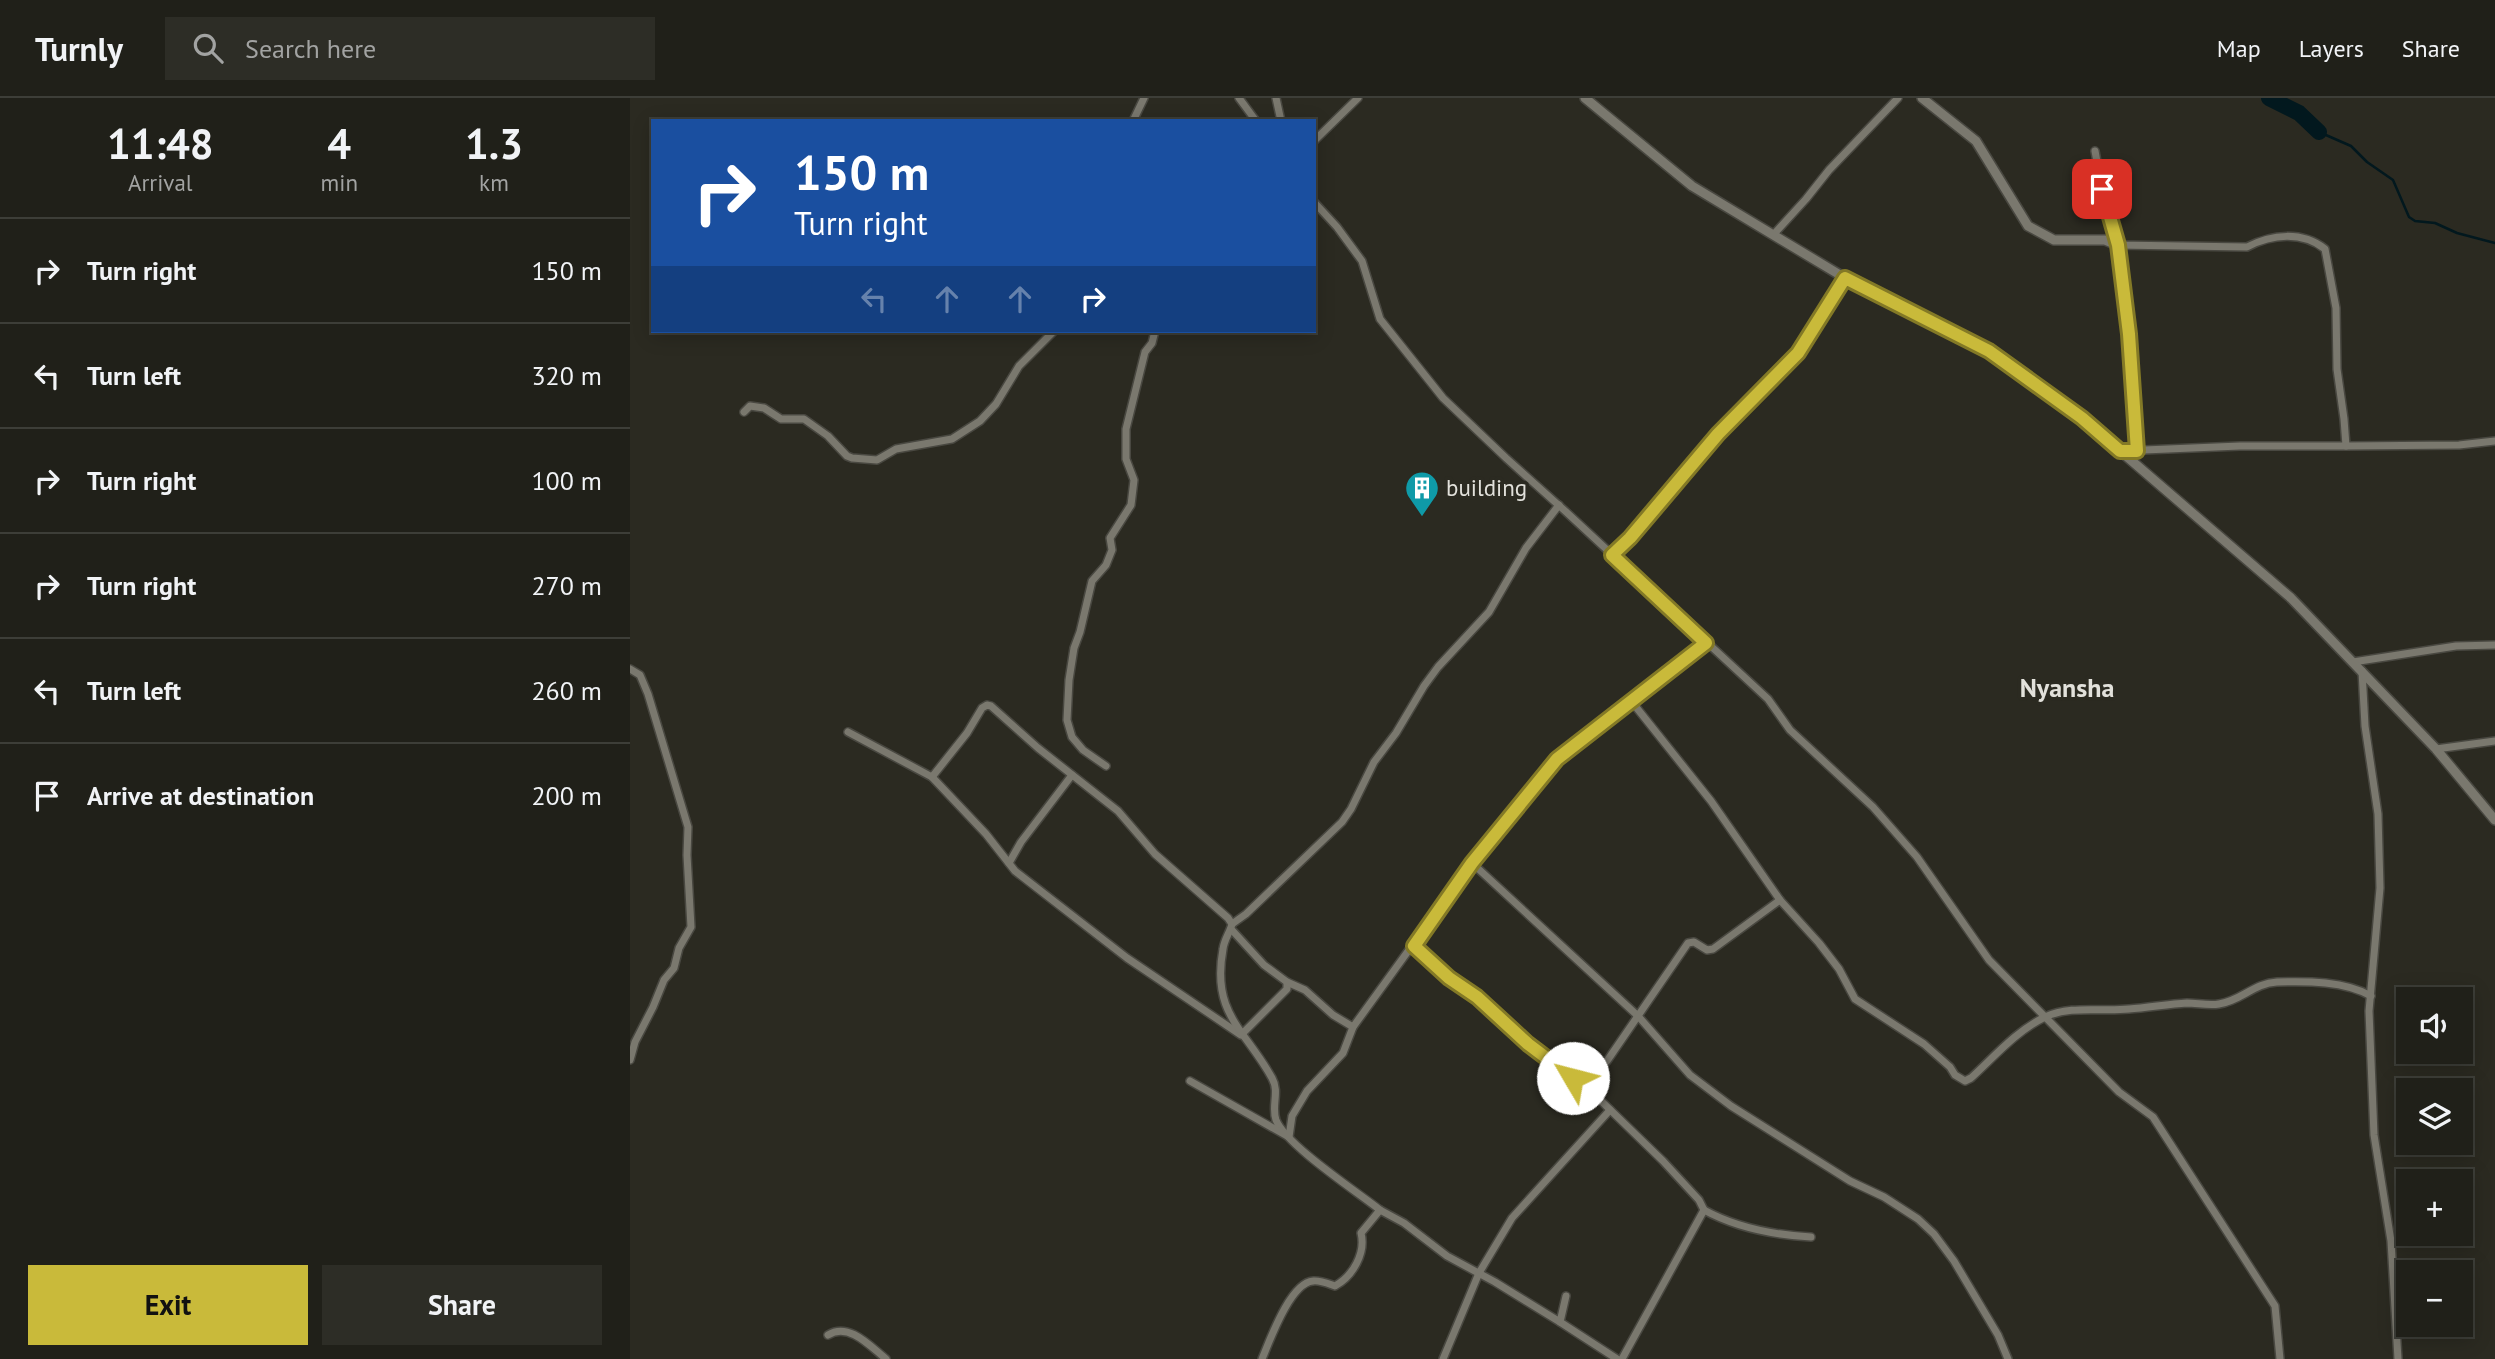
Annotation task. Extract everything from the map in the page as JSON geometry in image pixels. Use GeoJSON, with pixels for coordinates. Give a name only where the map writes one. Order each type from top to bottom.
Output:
{"type":"FeatureCollection","features":[{"type":"Feature","properties":{"kind":"street"},"geometry":{"type":"LineString","coordinates":[[1134,119],[1144,98]]}},
{"type":"Feature","properties":{"kind":"street"},"geometry":{"type":"LineString","coordinates":[[1239,98],[1255,119]]}},
{"type":"Feature","properties":{"kind":"street"},"geometry":{"type":"LineString","coordinates":[[1276,98],[1281,119]]}},
{"type":"Feature","properties":{"kind":"street"},"geometry":{"type":"LineString","coordinates":[[1316,139],[1358,98]]}},
{"type":"Feature","properties":{"kind":"street"},"geometry":{"type":"LineString","coordinates":[[1585,98],[1692,187],[1845,278],[1989,351],[2082,418],[2291,598],[2436,749],[2495,820]]}},
{"type":"Feature","properties":{"kind":"street"},"geometry":{"type":"LineString","coordinates":[[1774,234],[1829,170],[1898,98]]}},
{"type":"Feature","properties":{"kind":"street"},"geometry":{"type":"LineString","coordinates":[[1922,98],[1976,141],[2028,226],[2054,240],[2105,240],[2118,245],[2247,247],[2262,240],[2282,236],[2315,241],[2325,249],[2336,308],[2337,369],[2346,446]]}},
{"type":"Feature","properties":{"kind":"street"},"geometry":{"type":"LineString","coordinates":[[2095,151],[2107,209],[2118,245],[2129,334],[2137,451]]}},
{"type":"Feature","properties":{"kind":"street"},"geometry":{"type":"LineString","coordinates":[[1316,204],[1362,261],[1380,320],[1443,398],[1768,699],[1790,730],[1873,807],[1917,857],[1989,960],[2119,1092],[2153,1117],[2275,1306],[2280,1359]]}},
{"type":"Feature","properties":{"kind":"street"},"geometry":{"type":"LineString","coordinates":[[1612,555],[1630,538],[1718,434],[1798,353],[1845,278]]}},
{"type":"Feature","properties":{"kind":"street"},"geometry":{"type":"LineString","coordinates":[[744,412],[750,406],[764,408],[781,418],[804,419],[828,436],[847,456],[877,460],[897,449],[952,439],[980,421],[996,404],[1019,366],[1052,333]]}},
{"type":"Feature","properties":{"kind":"street"},"geometry":{"type":"LineString","coordinates":[[1106,766],[1083,750],[1072,737],[1067,720],[1069,680],[1074,648],[1092,581],[1106,565],[1112,550],[1110,538],[1131,505],[1134,480],[1126,459],[1126,429],[1145,352],[1153,343],[1155,333]]}},
{"type":"Feature","properties":{"kind":"street"},"geometry":{"type":"LineString","coordinates":[[2120,451],[2240,446],[2459,445],[2495,442]]}},
{"type":"Feature","properties":{"kind":"street"},"geometry":{"type":"LineString","coordinates":[[1559,505],[1526,548],[1489,612],[1424,686],[1396,733],[1374,762],[1342,822],[1231,926],[1223,947],[1222,990],[1231,1020],[1276,1086],[1277,1121],[1307,1155],[1447,1256],[1620,1359],[1704,1210]]}},
{"type":"Feature","properties":{"kind":"street"},"geometry":{"type":"LineString","coordinates":[[1289,1137],[1293,1116],[1302,1100],[1343,1053],[1353,1027],[1472,863],[1557,759],[1706,643]]}},
{"type":"Feature","properties":{"kind":"street"},"geometry":{"type":"LineString","coordinates":[[2353,662],[2456,646],[2495,645]]}},
{"type":"Feature","properties":{"kind":"street"},"geometry":{"type":"LineString","coordinates":[[630,669],[639,675],[648,694],[688,827],[691,927],[679,948],[674,968],[664,980],[635,1042],[630,1060]]}},
{"type":"Feature","properties":{"kind":"street"},"geometry":{"type":"LineString","coordinates":[[2362,671],[2365,726],[2378,814],[2380,888],[2369,1029],[2374,1135],[2391,1241],[2398,1359]]}},
{"type":"Feature","properties":{"kind":"street"},"geometry":{"type":"LineString","coordinates":[[1632,702],[1711,801],[1780,900],[1839,969],[1855,999],[1924,1044],[1965,1081],[2018,1034],[2046,1017],[2074,1009],[2128,1010],[2179,1004],[2217,1005],[2232,1001],[2262,984],[2276,982],[2317,982],[2355,988],[2371,996]]}},
{"type":"Feature","properties":{"kind":"street"},"geometry":{"type":"LineString","coordinates":[[932,777],[968,733],[982,708],[987,705],[1118,811],[1155,854],[1204,895],[1264,965],[1287,982],[1305,990],[1353,1027]]}},
{"type":"Feature","properties":{"kind":"street"},"geometry":{"type":"LineString","coordinates":[[848,732],[932,777],[986,834],[1015,871],[1127,958],[1241,1035]]}},
{"type":"Feature","properties":{"kind":"street"},"geometry":{"type":"LineString","coordinates":[[2436,749],[2495,741]]}},
{"type":"Feature","properties":{"kind":"street"},"geometry":{"type":"LineString","coordinates":[[1009,863],[1021,842],[1072,775]]}},
{"type":"Feature","properties":{"kind":"street"},"geometry":{"type":"LineString","coordinates":[[1472,863],[1639,1016],[1690,1076],[1731,1106],[1850,1181],[1884,1197],[1934,1234],[1954,1261],[1998,1335],[2008,1359]]}},
{"type":"Feature","properties":{"kind":"street"},"geometry":{"type":"LineString","coordinates":[[1590,1085],[1593,1075],[1607,1061],[1688,943],[1694,942],[1707,950],[1713,949],[1780,900]]}},
{"type":"Feature","properties":{"kind":"street"},"geometry":{"type":"LineString","coordinates":[[1414,946],[1449,978],[1491,1009],[1528,1044],[1573,1078],[1590,1085],[1597,1097],[1674,1172],[1699,1200],[1704,1210],[1733,1224],[1811,1237]]}},
{"type":"Feature","properties":{"kind":"street"},"geometry":{"type":"LineString","coordinates":[[1241,1035],[1287,989],[1287,982]]}},
{"type":"Feature","properties":{"kind":"street"},"geometry":{"type":"LineString","coordinates":[[1190,1081],[1289,1137]]}},
{"type":"Feature","properties":{"kind":"street"},"geometry":{"type":"LineString","coordinates":[[1443,1359],[1479,1273],[1512,1217],[1610,1110]]}},
{"type":"Feature","properties":{"kind":"street"},"geometry":{"type":"LineString","coordinates":[[1262,1359],[1291,1298],[1303,1285],[1316,1281],[1335,1286],[1351,1272],[1363,1248],[1361,1233],[1380,1210]]}},
{"type":"Feature","properties":{"kind":"street"},"geometry":{"type":"LineString","coordinates":[[1560,1322],[1566,1296]]}},
{"type":"Feature","properties":{"kind":"street"},"geometry":{"type":"LineString","coordinates":[[828,1335],[834,1331],[847,1331],[886,1359]]}},
{"type":"Feature","properties":{"kind":"waterway"},"geometry":{"type":"LineString","coordinates":[[2269,98],[2299,113],[2319,132]]}},
{"type":"Feature","properties":{"kind":"waterway"},"geometry":{"type":"LineString","coordinates":[[2319,132],[2351,146],[2367,162],[2393,180],[2409,217],[2415,221],[2435,223],[2457,233],[2495,243]]}},
{"type":"Feature","properties":{"kind":"place","name":"building"},"geometry":{"type":"Point","coordinates":[1422,518]}},
{"type":"Feature","properties":{"kind":"district","name":"Nyansha"},"geometry":{"type":"Point","coordinates":[2067,688]}},
{"type":"Feature","properties":{"kind":"route"},"geometry":{"type":"LineString","coordinates":[[1573,1078],[1528,1044],[1491,1009],[1449,978],[1414,946],[1488,842],[1557,759],[1706,643],[1612,555],[1630,538],[1718,434],[1798,353],[1845,278],[1989,351],[2082,418],[2120,451],[2137,451],[2129,334],[2118,245],[2102,189]]}}]}
